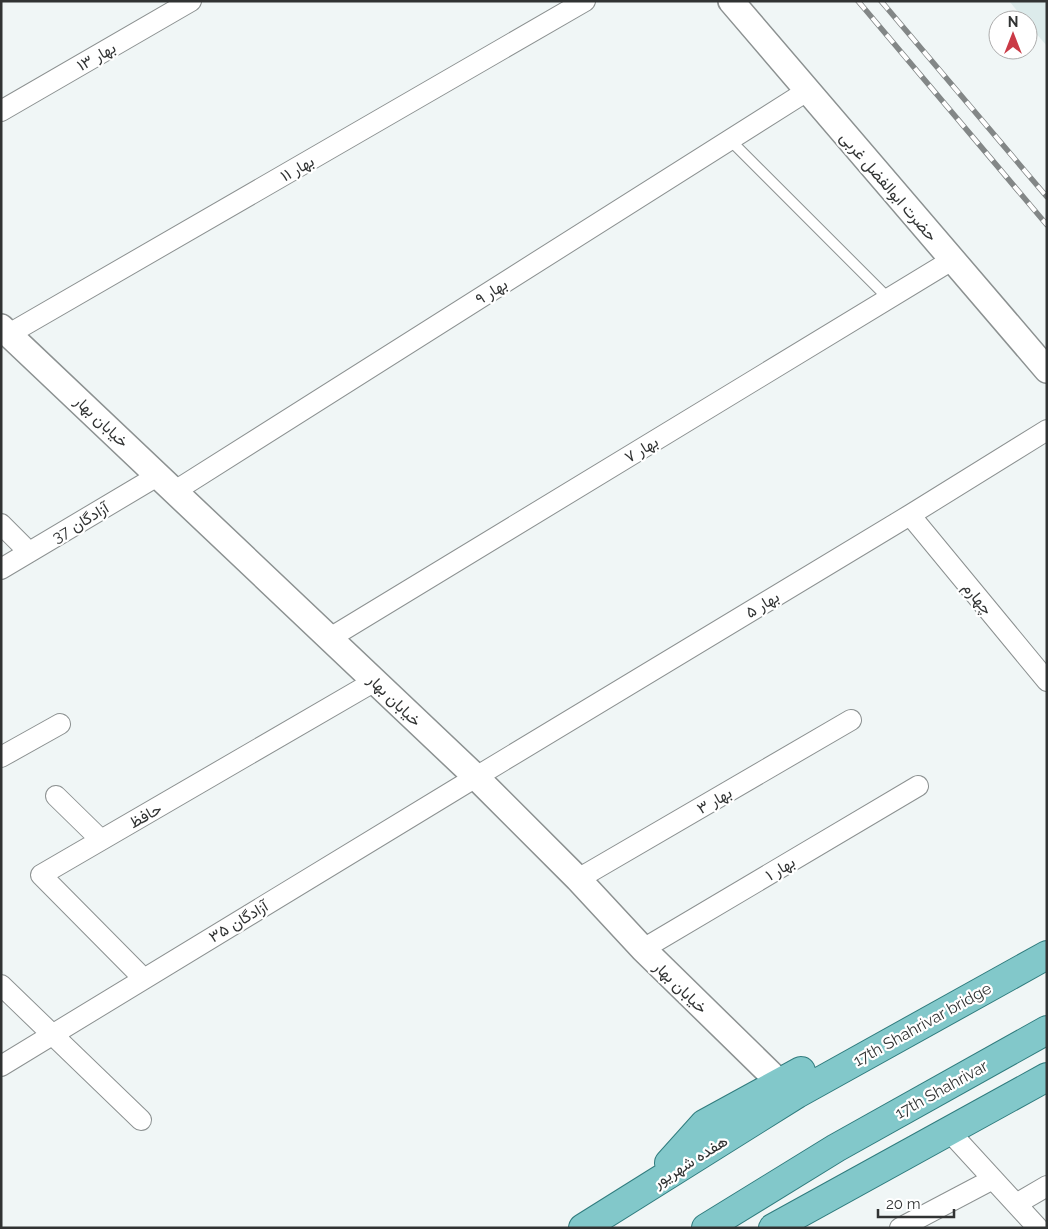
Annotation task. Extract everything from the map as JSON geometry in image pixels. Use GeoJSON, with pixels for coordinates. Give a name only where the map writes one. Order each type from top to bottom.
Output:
{"type":"FeatureCollection","features":[{"type":"Feature","properties":{"kind":"main road"},"geometry":{"type":"LineString","coordinates":[[789,1088],[1047,936]]}},
{"type":"Feature","properties":{"kind":"main road","name":"17th Shahrivar bridge"},"geometry":{"type":"LineString","coordinates":[[789,1088],[1047,955]]}},
{"type":"Feature","properties":{"kind":"main road","name":"17th Shahrivar"},"geometry":{"type":"LineString","coordinates":[[706,1228],[836,1148],[1047,1030]]}},
{"type":"Feature","properties":{"kind":"main road"},"geometry":{"type":"LineString","coordinates":[[773,1228],[1047,1077]]}},
{"type":"Feature","properties":{"kind":"main road","name":"هفده شهریور"},"geometry":{"type":"LineString","coordinates":[[583,1228],[646,1188],[789,1088]]}},
{"type":"Feature","properties":{"kind":"street","name":"بهار ۱۳"},"geometry":{"type":"LineString","coordinates":[[1,111],[191,1]]}},
{"type":"Feature","properties":{"kind":"street","name":"بهار ۱۱"},"geometry":{"type":"LineString","coordinates":[[5,330],[585,1]]}},
{"type":"Feature","properties":{"kind":"street","name":"حضرت ابوالفضل غربی"},"geometry":{"type":"LineString","coordinates":[[731,1],[1047,370]]}},
{"type":"Feature","properties":{"kind":"street","name":"بهار ۹"},"geometry":{"type":"LineString","coordinates":[[167,483],[730,140],[807,91]]}},
{"type":"Feature","properties":{"kind":"street","name":"بهار ۷"},"geometry":{"type":"LineString","coordinates":[[330,638],[952,260]]}},
{"type":"Feature","properties":{"kind":"street","name":"خیابان بهار"},"geometry":{"type":"LineString","coordinates":[[5,330],[476,777],[578,879],[643,949],[789,1088]]}},
{"type":"Feature","properties":{"kind":"street","name":"بهار ۵"},"geometry":{"type":"LineString","coordinates":[[476,777],[1047,430]]}},
{"type":"Feature","properties":{"kind":"street","name":"آزادگان 37"},"geometry":{"type":"LineString","coordinates":[[1,569],[29,552],[167,483]]}},
{"type":"Feature","properties":{"kind":"street","name":"چهارم"},"geometry":{"type":"LineString","coordinates":[[910,515],[1047,680]]}},
{"type":"Feature","properties":{"kind":"street"},"geometry":{"type":"LineString","coordinates":[[1,524],[29,552]]}},
{"type":"Feature","properties":{"kind":"street","name":"حافظ"},"geometry":{"type":"LineString","coordinates":[[144,979],[41,875],[375,681]]}},
{"type":"Feature","properties":{"kind":"street","name":"بهار ۳"},"geometry":{"type":"LineString","coordinates":[[578,879],[851,720]]}},
{"type":"Feature","properties":{"kind":"street"},"geometry":{"type":"LineString","coordinates":[[1,757],[60,724]]}},
{"type":"Feature","properties":{"kind":"street","name":"آزادگان ۳۵"},"geometry":{"type":"LineString","coordinates":[[1,1066],[476,777]]}},
{"type":"Feature","properties":{"kind":"street","name":"بهار ۱"},"geometry":{"type":"LineString","coordinates":[[643,949],[918,786]]}},
{"type":"Feature","properties":{"kind":"street"},"geometry":{"type":"LineString","coordinates":[[56,796],[101,840]]}},
{"type":"Feature","properties":{"kind":"street"},"geometry":{"type":"LineString","coordinates":[[1,985],[141,1120]]}},
{"type":"Feature","properties":{"kind":"street"},"geometry":{"type":"LineString","coordinates":[[948,1130],[1038,1228]]}},
{"type":"Feature","properties":{"kind":"street"},"geometry":{"type":"LineString","coordinates":[[900,1228],[993,1179]]}},
{"type":"Feature","properties":{"kind":"street"},"geometry":{"type":"LineString","coordinates":[[1016,1204],[1047,1186]]}},
{"type":"Feature","properties":{"kind":"lane"},"geometry":{"type":"LineString","coordinates":[[730,140],[889,299]]}},
{"type":"Feature","properties":{"kind":"shaded area"},"geometry":{"type":"Polygon","coordinates":[[[1009,1],[1047,1],[1047,46],[1038,36],[1038,10],[1017,10],[1009,1]]]}},
{"type":"Feature","properties":{"kind":"railway"},"geometry":{"type":"LineString","coordinates":[[858,1],[1047,225]]}},
{"type":"Feature","properties":{"kind":"railway"},"geometry":{"type":"LineString","coordinates":[[881,1],[1047,197]]}}]}
